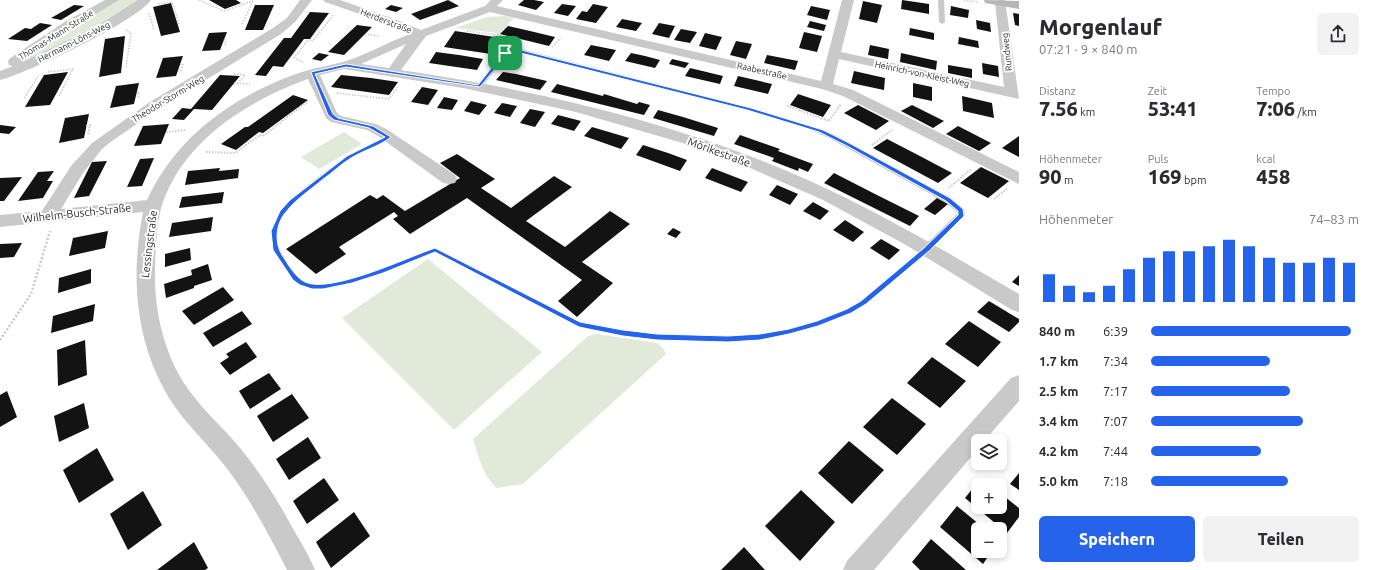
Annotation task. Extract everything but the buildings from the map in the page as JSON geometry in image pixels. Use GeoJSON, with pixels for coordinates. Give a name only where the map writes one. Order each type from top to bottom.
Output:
{"type":"FeatureCollection","features":[{"type":"Feature","properties":{"kind":"main road"},"geometry":{"type":"LineString","coordinates":[[996,1],[1019,5]]}},
{"type":"Feature","properties":{"kind":"street","name":"Thomas-Mann-Straße"},"geometry":{"type":"LineString","coordinates":[[0,72],[67,26],[113,0]]}},
{"type":"Feature","properties":{"kind":"street","name":"Theodor-Storm-Weg"},"geometry":{"type":"LineString","coordinates":[[51,217],[77,170],[97,146],[155,105],[273,34],[291,20],[306,0]]}},
{"type":"Feature","properties":{"kind":"street","name":"Herderstraße"},"geometry":{"type":"LineString","coordinates":[[329,0],[431,31]]}},
{"type":"Feature","properties":{"kind":"street","name":"Raabestraße"},"geometry":{"type":"LineString","coordinates":[[478,0],[826,86],[848,93],[1019,179]]}},
{"type":"Feature","properties":{"kind":"street"},"geometry":{"type":"LineString","coordinates":[[826,86],[848,0]]}},
{"type":"Feature","properties":{"kind":"street","name":"Hermann-Löns-Weg"},"geometry":{"type":"LineString","coordinates":[[0,76],[54,53],[114,22],[144,1]]}},
{"type":"Feature","properties":{"kind":"street","name":"Rundweg"},"geometry":{"type":"LineString","coordinates":[[996,1],[1015,94]]}},
{"type":"Feature","properties":{"kind":"street"},"geometry":{"type":"LineString","coordinates":[[346,66],[493,4]]}},
{"type":"Feature","properties":{"kind":"street"},"geometry":{"type":"LineString","coordinates":[[396,77],[407,51],[431,31]]}},
{"type":"Feature","properties":{"kind":"street","name":"Heinrich-von-Kleist-Weg"},"geometry":{"type":"LineString","coordinates":[[833,54],[1015,94]]}},
{"type":"Feature","properties":{"kind":"street","name":"Lessingstraße"},"geometry":{"type":"LineString","coordinates":[[302,570],[270,513],[238,464],[195,416],[175,387],[158,351],[149,324],[145,296],[144,270],[154,205],[162,186],[181,157],[209,128],[254,97],[280,84],[317,72],[346,66]]}},
{"type":"Feature","properties":{"kind":"street","name":"Mörikestraße"},"geometry":{"type":"LineString","coordinates":[[346,66],[396,77],[480,86],[582,109],[693,142],[736,157],[831,197],[1019,304]]}},
{"type":"Feature","properties":{"kind":"street"},"geometry":{"type":"LineString","coordinates":[[317,72],[320,91],[331,115],[336,119],[371,127],[389,137],[448,179]]}},
{"type":"Feature","properties":{"kind":"street","name":"Wilhelm-Busch-Straße"},"geometry":{"type":"LineString","coordinates":[[0,221],[51,217],[154,205]]}},
{"type":"Feature","properties":{"kind":"street"},"geometry":{"type":"LineString","coordinates":[[856,570],[1019,385]]}},
{"type":"Feature","properties":{"kind":"lane"},"geometry":{"type":"LineString","coordinates":[[941,0],[942,22]]}},
{"type":"Feature","properties":{"kind":"lane"},"geometry":{"type":"LineString","coordinates":[[480,86],[505,53],[521,51],[749,109],[821,131],[948,200],[961,211],[961,216],[926,250]]}},
{"type":"Feature","properties":{"kind":"path"},"geometry":{"type":"LineString","coordinates":[[199,0],[224,11],[254,0]]}},
{"type":"Feature","properties":{"kind":"path"},"geometry":{"type":"LineString","coordinates":[[242,24],[254,0]]}},
{"type":"Feature","properties":{"kind":"path"},"geometry":{"type":"LineString","coordinates":[[144,1],[149,6],[172,2],[179,24]]}},
{"type":"Feature","properties":{"kind":"path"},"geometry":{"type":"LineString","coordinates":[[294,58],[308,40],[313,41],[342,4]]}},
{"type":"Feature","properties":{"kind":"path"},"geometry":{"type":"LineString","coordinates":[[325,18],[330,19]]}},
{"type":"Feature","properties":{"kind":"path"},"geometry":{"type":"LineString","coordinates":[[114,22],[131,33],[126,68]]}},
{"type":"Feature","properties":{"kind":"path"},"geometry":{"type":"LineString","coordinates":[[316,31],[321,31]]}},
{"type":"Feature","properties":{"kind":"path"},"geometry":{"type":"LineString","coordinates":[[431,31],[498,35],[520,41]]}},
{"type":"Feature","properties":{"kind":"path"},"geometry":{"type":"LineString","coordinates":[[365,34],[380,36]]}},
{"type":"Feature","properties":{"kind":"path"},"geometry":{"type":"LineString","coordinates":[[551,49],[564,35]]}},
{"type":"Feature","properties":{"kind":"path"},"geometry":{"type":"LineString","coordinates":[[300,43],[305,44]]}},
{"type":"Feature","properties":{"kind":"path"},"geometry":{"type":"LineString","coordinates":[[290,58],[294,58],[317,72]]}},
{"type":"Feature","properties":{"kind":"path"},"geometry":{"type":"LineString","coordinates":[[47,72],[73,69],[59,96]]}},
{"type":"Feature","properties":{"kind":"path"},"geometry":{"type":"LineString","coordinates":[[200,151],[235,153],[260,135],[263,136],[320,91],[389,99],[396,77]]}},
{"type":"Feature","properties":{"kind":"path"},"geometry":{"type":"LineString","coordinates":[[350,94],[353,90]]}},
{"type":"Feature","properties":{"kind":"path"},"geometry":{"type":"LineString","coordinates":[[372,97],[375,93]]}},
{"type":"Feature","properties":{"kind":"path"},"geometry":{"type":"LineString","coordinates":[[787,106],[830,121],[848,93]]}},
{"type":"Feature","properties":{"kind":"path"},"geometry":{"type":"LineString","coordinates":[[869,148],[903,121]]}},
{"type":"Feature","properties":{"kind":"path"},"geometry":{"type":"LineString","coordinates":[[389,137],[349,157],[292,202],[282,212],[274,231],[276,250],[290,272],[303,283],[312,287],[323,287],[352,280],[401,264],[435,250],[579,324],[623,333],[657,337],[728,339],[760,337],[789,331],[818,323],[849,311],[863,302],[926,250]]}},
{"type":"Feature","properties":{"kind":"path"},"geometry":{"type":"LineString","coordinates":[[946,190],[982,160]]}},
{"type":"Feature","properties":{"kind":"path"},"geometry":{"type":"LineString","coordinates":[[0,340],[31,294],[51,217]]}},
{"type":"Feature","properties":{"kind":"green space"},"geometry":{"type":"Polygon","coordinates":[[[118,0],[141,0],[122,16],[11,68],[69,27],[118,0]]]}},
{"type":"Feature","properties":{"kind":"green space"},"geometry":{"type":"Polygon","coordinates":[[[505,16],[514,18],[498,33],[455,28],[487,17],[505,16]]]}},
{"type":"Feature","properties":{"kind":"green space"},"geometry":{"type":"Polygon","coordinates":[[[344,132],[362,144],[319,169],[301,157],[344,132]]]}},
{"type":"Feature","properties":{"kind":"green space"},"geometry":{"type":"Polygon","coordinates":[[[428,259],[542,352],[454,430],[342,318],[428,259]]]}},
{"type":"Feature","properties":{"kind":"green space"},"geometry":{"type":"Polygon","coordinates":[[[597,334],[657,343],[663,348],[666,354],[523,484],[496,488],[491,483],[484,471],[473,439],[588,336],[597,334]]]}},
{"type":"Feature","properties":{"kind":"route"},"geometry":{"type":"LineString","coordinates":[[510,51],[521,51],[555,59],[749,109],[821,131],[948,200],[961,211],[961,216],[926,250],[863,302],[849,311],[818,323],[760,337],[698,339],[657,337],[592,328],[579,324],[435,250],[381,271],[323,287],[312,287],[295,278],[276,250],[274,231],[282,212],[332,169],[349,157],[389,137],[371,127],[342,121],[331,115],[312,73],[334,67],[346,66],[480,86],[505,53],[510,51]]}}]}
